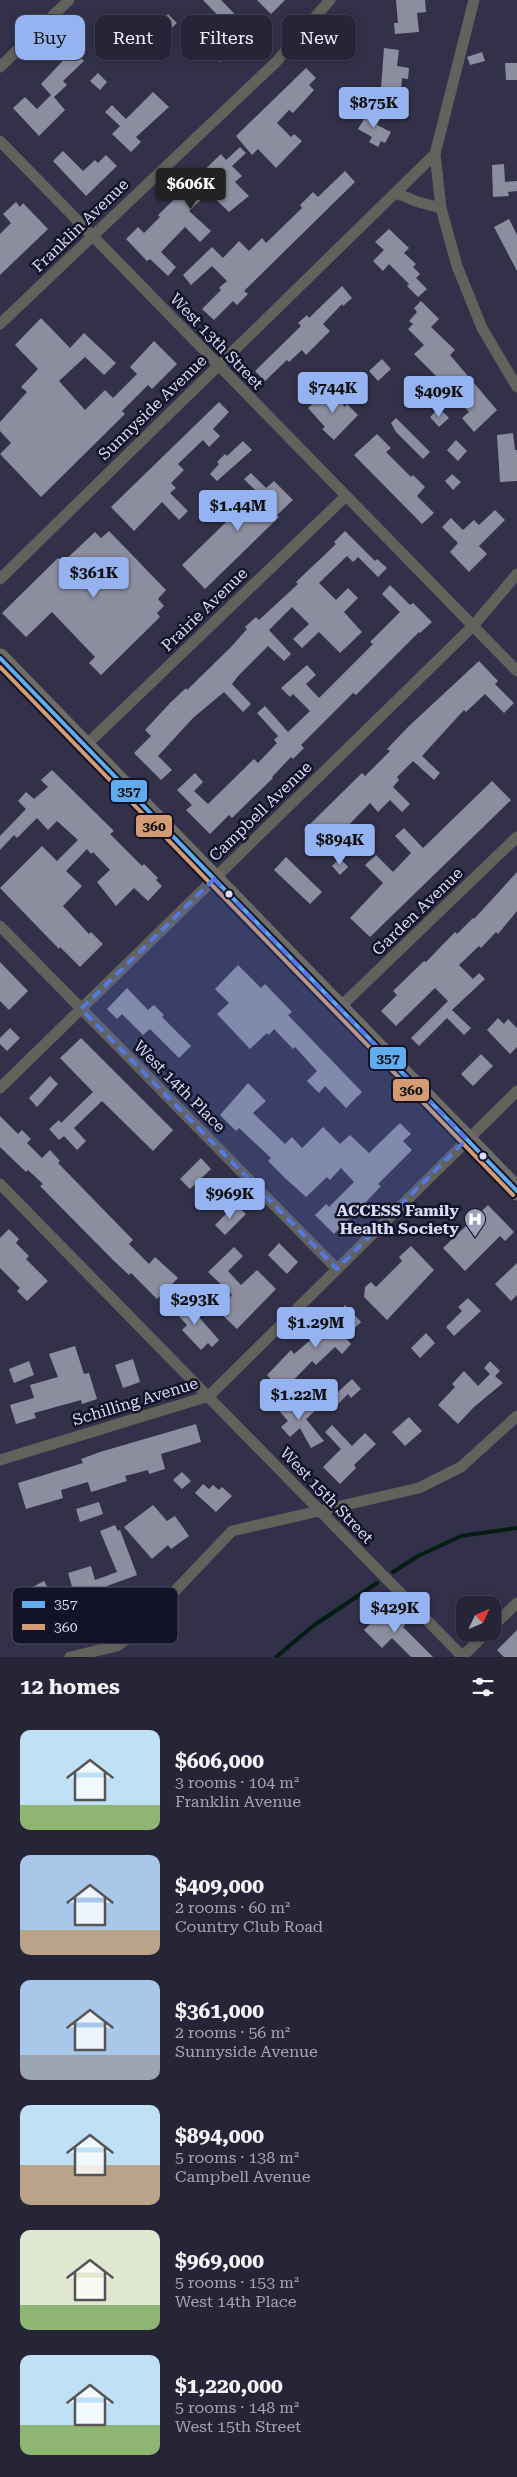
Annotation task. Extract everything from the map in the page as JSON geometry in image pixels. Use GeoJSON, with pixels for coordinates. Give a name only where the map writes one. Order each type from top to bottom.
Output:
{"type":"FeatureCollection","features":[{"type":"Feature","properties":{"kind":"main road"},"geometry":{"type":"LineString","coordinates":[[0,658],[517,1191]]}},
{"type":"Feature","properties":{"kind":"street"},"geometry":{"type":"LineString","coordinates":[[0,67],[69,0]]}},
{"type":"Feature","properties":{"kind":"street","name":"Franklin Avenue"},"geometry":{"type":"LineString","coordinates":[[0,324],[276,62],[330,0]]}},
{"type":"Feature","properties":{"kind":"street"},"geometry":{"type":"LineString","coordinates":[[474,0],[435,154],[442,208],[457,266],[479,319],[517,387]]}},
{"type":"Feature","properties":{"kind":"street","name":"West 13th Street"},"geometry":{"type":"LineString","coordinates":[[0,141],[517,671]]}},
{"type":"Feature","properties":{"kind":"street","name":"Sunnyside Avenue"},"geometry":{"type":"LineString","coordinates":[[0,578],[435,154]]}},
{"type":"Feature","properties":{"kind":"street"},"geometry":{"type":"LineString","coordinates":[[396,192],[418,202],[442,208]]}},
{"type":"Feature","properties":{"kind":"street","name":"Prairie Avenue"},"geometry":{"type":"LineString","coordinates":[[85,746],[346,496]]}},
{"type":"Feature","properties":{"kind":"street","name":"Campbell Avenue"},"geometry":{"type":"LineString","coordinates":[[0,1088],[473,626],[517,574]]}},
{"type":"Feature","properties":{"kind":"street","name":"Garden Avenue"},"geometry":{"type":"LineString","coordinates":[[339,1008],[517,837]]}},
{"type":"Feature","properties":{"kind":"street","name":"West 14th Place"},"geometry":{"type":"LineString","coordinates":[[0,926],[337,1268]]}},
{"type":"Feature","properties":{"kind":"street","name":"Schilling Avenue"},"geometry":{"type":"LineString","coordinates":[[0,1460],[209,1396],[517,1091]]}},
{"type":"Feature","properties":{"kind":"street","name":"West 15th Street"},"geometry":{"type":"LineString","coordinates":[[0,1184],[463,1657]]}},
{"type":"Feature","properties":{"kind":"street"},"geometry":{"type":"LineString","coordinates":[[178,1587],[232,1530],[418,1488],[461,1467],[517,1416]]}},
{"type":"Feature","properties":{"kind":"street"},"geometry":{"type":"LineString","coordinates":[[501,1618],[517,1603]]}},
{"type":"Feature","properties":{"kind":"street"},"geometry":{"type":"LineString","coordinates":[[463,1657],[478,1641]]}},
{"type":"Feature","properties":{"kind":"street"},"geometry":{"type":"LineString","coordinates":[[70,1657],[120,1644]]}},
{"type":"Feature","properties":{"kind":"highlighted area"},"geometry":{"type":"Polygon","coordinates":[[[214,879],[467,1139],[337,1269],[81,1009],[214,879]]]}},
{"type":"Feature","properties":{"kind":"building"},"geometry":{"type":"Polygon","coordinates":[[[203,0],[221,0],[236,15],[217,15],[203,0]]]}},
{"type":"Feature","properties":{"kind":"building"},"geometry":{"type":"Polygon","coordinates":[[[257,0],[285,0],[271,14],[257,0]]]}},
{"type":"Feature","properties":{"kind":"building"},"geometry":{"type":"Polygon","coordinates":[[[396,0],[425,0],[426,12],[417,13],[419,32],[395,34],[394,23],[398,23],[396,0]]]}},
{"type":"Feature","properties":{"kind":"building"},"geometry":{"type":"Polygon","coordinates":[[[171,17],[177,23],[171,28],[171,17]]]}},
{"type":"Feature","properties":{"kind":"building"},"geometry":{"type":"Polygon","coordinates":[[[384,48],[399,50],[397,66],[409,68],[408,79],[402,78],[401,90],[381,88],[384,48]]]}},
{"type":"Feature","properties":{"kind":"building"},"geometry":{"type":"Polygon","coordinates":[[[482,52],[485,61],[470,65],[467,57],[482,52]]]}},
{"type":"Feature","properties":{"kind":"building"},"geometry":{"type":"Polygon","coordinates":[[[64,60],[84,61],[63,81],[67,85],[54,97],[65,110],[39,136],[13,108],[25,97],[37,109],[51,95],[41,84],[64,60]]]}},
{"type":"Feature","properties":{"kind":"building"},"geometry":{"type":"Polygon","coordinates":[[[505,63],[517,63],[517,80],[506,80],[505,63]]]}},
{"type":"Feature","properties":{"kind":"building"},"geometry":{"type":"Polygon","coordinates":[[[306,68],[316,78],[309,85],[314,90],[293,113],[289,110],[277,123],[291,137],[294,134],[302,141],[276,168],[258,149],[252,155],[236,136],[306,68]]]}},
{"type":"Feature","properties":{"kind":"building"},"geometry":{"type":"Polygon","coordinates":[[[98,73],[107,82],[100,90],[90,81],[98,73]]]}},
{"type":"Feature","properties":{"kind":"building"},"geometry":{"type":"Polygon","coordinates":[[[153,92],[169,107],[136,137],[141,142],[131,152],[112,134],[120,126],[105,112],[112,105],[126,119],[153,92]]]}},
{"type":"Feature","properties":{"kind":"building"},"geometry":{"type":"Polygon","coordinates":[[[369,111],[381,117],[377,125],[391,132],[385,143],[381,141],[378,147],[369,142],[372,137],[358,129],[369,111]]]}},
{"type":"Feature","properties":{"kind":"building"},"geometry":{"type":"Polygon","coordinates":[[[240,147],[246,153],[232,166],[242,176],[235,182],[249,196],[229,212],[211,195],[208,199],[205,196],[189,211],[211,231],[200,242],[185,227],[161,252],[176,267],[168,276],[150,259],[147,261],[126,239],[138,227],[144,233],[160,217],[158,215],[221,154],[226,160],[240,147]]]}},
{"type":"Feature","properties":{"kind":"building"},"geometry":{"type":"Polygon","coordinates":[[[63,151],[83,171],[95,160],[98,163],[106,155],[117,166],[86,196],[53,161],[63,151]]]}},
{"type":"Feature","properties":{"kind":"building"},"geometry":{"type":"Polygon","coordinates":[[[504,164],[505,182],[517,181],[517,191],[508,192],[509,196],[493,197],[492,165],[504,164]]]}},
{"type":"Feature","properties":{"kind":"building"},"geometry":{"type":"Polygon","coordinates":[[[345,171],[355,182],[244,291],[248,294],[237,305],[233,301],[214,320],[202,309],[221,290],[219,288],[227,281],[212,266],[191,285],[183,275],[212,247],[223,258],[239,241],[249,251],[262,238],[266,243],[302,208],[300,205],[313,192],[318,197],[345,171]]]}},
{"type":"Feature","properties":{"kind":"building"},"geometry":{"type":"Polygon","coordinates":[[[16,202],[20,207],[23,203],[48,229],[0,275],[0,234],[11,223],[3,214],[16,202]]]}},
{"type":"Feature","properties":{"kind":"building"},"geometry":{"type":"Polygon","coordinates":[[[509,219],[517,235],[517,271],[494,227],[509,219]]]}},
{"type":"Feature","properties":{"kind":"building"},"geometry":{"type":"Polygon","coordinates":[[[389,229],[409,248],[404,253],[416,264],[413,267],[420,274],[416,278],[427,289],[418,297],[407,286],[409,284],[389,264],[383,271],[373,261],[384,250],[375,242],[389,229]]]}},
{"type":"Feature","properties":{"kind":"building"},"geometry":{"type":"Polygon","coordinates":[[[342,286],[352,298],[343,306],[342,304],[323,324],[330,331],[306,355],[302,350],[289,362],[287,360],[265,381],[255,371],[301,326],[298,323],[307,315],[309,318],[342,286]]]}},
{"type":"Feature","properties":{"kind":"building"},"geometry":{"type":"Polygon","coordinates":[[[421,301],[439,319],[431,327],[455,350],[450,355],[497,410],[474,432],[462,418],[469,412],[451,393],[448,397],[436,384],[440,380],[414,354],[424,345],[408,329],[413,324],[409,321],[417,312],[414,308],[421,301]]]}},
{"type":"Feature","properties":{"kind":"building"},"geometry":{"type":"Polygon","coordinates":[[[41,318],[70,348],[84,333],[116,363],[104,375],[85,357],[59,381],[85,410],[105,390],[113,398],[137,374],[130,367],[154,341],[177,364],[152,389],[148,385],[122,411],[125,414],[41,497],[0,454],[11,443],[0,431],[0,422],[27,392],[21,387],[38,369],[15,345],[41,318]]]}},
{"type":"Feature","properties":{"kind":"building"},"geometry":{"type":"Polygon","coordinates":[[[382,359],[391,369],[378,381],[369,371],[382,359]]]}},
{"type":"Feature","properties":{"kind":"building"},"geometry":{"type":"Polygon","coordinates":[[[329,389],[345,407],[347,404],[358,415],[334,440],[322,429],[325,427],[308,408],[329,389]]]}},
{"type":"Feature","properties":{"kind":"building"},"geometry":{"type":"Polygon","coordinates":[[[219,402],[229,412],[213,429],[220,436],[209,447],[203,440],[178,464],[184,470],[171,483],[176,488],[170,493],[188,511],[179,520],[162,502],[134,531],[111,507],[219,402]]]}},
{"type":"Feature","properties":{"kind":"building"},"geometry":{"type":"Polygon","coordinates":[[[439,408],[449,418],[439,427],[430,417],[439,408]]]}},
{"type":"Feature","properties":{"kind":"building"},"geometry":{"type":"Polygon","coordinates":[[[396,418],[430,452],[423,459],[396,432],[391,423],[396,418]]]}},
{"type":"Feature","properties":{"kind":"building"},"geometry":{"type":"Polygon","coordinates":[[[513,433],[515,450],[517,450],[517,481],[500,482],[497,435],[513,433]]]}},
{"type":"Feature","properties":{"kind":"building"},"geometry":{"type":"Polygon","coordinates":[[[377,434],[391,448],[386,452],[411,477],[413,475],[425,487],[417,496],[434,513],[422,524],[354,455],[377,434]]]}},
{"type":"Feature","properties":{"kind":"building"},"geometry":{"type":"Polygon","coordinates":[[[456,440],[467,451],[458,461],[447,450],[456,440]]]}},
{"type":"Feature","properties":{"kind":"building"},"geometry":{"type":"Polygon","coordinates":[[[243,441],[252,450],[217,481],[210,474],[219,464],[217,462],[225,454],[227,456],[243,441]]]}},
{"type":"Feature","properties":{"kind":"building"},"geometry":{"type":"Polygon","coordinates":[[[251,473],[266,488],[274,481],[293,500],[277,515],[279,517],[205,589],[182,565],[257,492],[244,479],[251,473]]]}},
{"type":"Feature","properties":{"kind":"building"},"geometry":{"type":"Polygon","coordinates":[[[452,474],[461,482],[453,490],[445,481],[452,474]]]}},
{"type":"Feature","properties":{"kind":"building"},"geometry":{"type":"Polygon","coordinates":[[[495,510],[505,520],[479,546],[487,554],[469,572],[450,552],[458,543],[442,527],[451,518],[463,530],[474,520],[479,525],[495,510]]]}},
{"type":"Feature","properties":{"kind":"building"},"geometry":{"type":"Polygon","coordinates":[[[109,531],[166,590],[158,599],[164,606],[157,613],[160,617],[101,675],[89,663],[95,657],[52,612],[26,637],[2,613],[58,558],[63,562],[95,532],[101,538],[109,531]]]}},
{"type":"Feature","properties":{"kind":"building"},"geometry":{"type":"Polygon","coordinates":[[[345,531],[375,561],[377,559],[387,568],[378,577],[358,557],[353,562],[347,556],[319,583],[336,600],[348,588],[358,598],[344,612],[362,632],[340,653],[319,632],[302,648],[293,639],[309,624],[292,607],[269,630],[291,654],[284,661],[268,646],[239,675],[232,684],[251,704],[243,712],[224,692],[193,718],[158,756],[172,770],[161,780],[134,753],[151,736],[145,730],[170,703],[186,688],[187,690],[231,647],[247,629],[245,627],[256,617],[259,620],[298,584],[296,582],[336,544],[334,542],[345,531]]]}},
{"type":"Feature","properties":{"kind":"building"},"geometry":{"type":"Polygon","coordinates":[[[390,585],[410,605],[413,603],[432,622],[419,632],[356,695],[353,693],[301,745],[304,748],[293,759],[291,757],[273,778],[232,818],[229,815],[210,834],[186,810],[192,805],[177,790],[195,773],[203,782],[194,791],[208,804],[254,759],[258,763],[277,743],[274,740],[278,736],[257,713],[265,706],[288,732],[310,711],[293,694],[290,697],[281,688],[307,665],[316,675],[306,684],[319,698],[373,644],[370,642],[400,612],[382,594],[390,585]]]}},
{"type":"Feature","properties":{"kind":"building"},"geometry":{"type":"Polygon","coordinates":[[[479,661],[498,681],[495,684],[514,703],[504,713],[485,694],[466,712],[464,710],[422,756],[440,773],[434,780],[413,761],[397,777],[399,780],[393,787],[410,804],[402,812],[390,800],[378,812],[370,803],[335,839],[340,844],[328,855],[304,830],[362,773],[365,776],[390,751],[387,749],[409,726],[479,661]]]}},
{"type":"Feature","properties":{"kind":"building"},"geometry":{"type":"Polygon","coordinates":[[[52,770],[114,831],[110,834],[142,866],[144,864],[158,878],[156,880],[162,886],[148,901],[134,888],[116,906],[97,882],[110,870],[93,852],[91,854],[87,849],[66,871],[82,886],[63,906],[89,934],[91,932],[103,944],[80,967],[60,947],[59,949],[0,888],[42,846],[57,861],[78,840],[57,821],[48,830],[37,818],[17,838],[14,835],[0,850],[0,836],[26,809],[18,801],[26,792],[34,799],[48,787],[41,780],[52,770]]]}},
{"type":"Feature","properties":{"kind":"building"},"geometry":{"type":"Polygon","coordinates":[[[492,781],[511,800],[370,937],[350,918],[383,883],[365,865],[376,855],[393,872],[411,853],[395,836],[404,828],[423,848],[492,781]]]}},
{"type":"Feature","properties":{"kind":"building"},"geometry":{"type":"Polygon","coordinates":[[[286,857],[322,892],[310,904],[274,870],[286,857]]]}},
{"type":"Feature","properties":{"kind":"building"},"geometry":{"type":"Polygon","coordinates":[[[340,858],[348,867],[340,875],[332,866],[340,858]]]}},
{"type":"Feature","properties":{"kind":"building"},"geometry":{"type":"Polygon","coordinates":[[[517,872],[517,911],[498,934],[496,932],[481,948],[479,946],[459,965],[473,979],[479,973],[485,979],[452,1010],[471,1028],[464,1035],[447,1018],[419,1046],[411,1038],[448,1001],[435,988],[396,1026],[381,1011],[397,995],[393,991],[424,961],[426,962],[455,932],[457,934],[474,919],[517,872]]]}},
{"type":"Feature","properties":{"kind":"building"},"geometry":{"type":"Polygon","coordinates":[[[0,962],[28,991],[9,1010],[0,1001],[0,962]]]}},
{"type":"Feature","properties":{"kind":"building"},"geometry":{"type":"Polygon","coordinates":[[[238,965],[261,988],[265,984],[292,1012],[288,1015],[362,1092],[346,1108],[325,1086],[319,1093],[307,1081],[317,1071],[295,1047],[293,1049],[274,1029],[250,1049],[217,1014],[229,1003],[215,989],[238,965]]]}},
{"type":"Feature","properties":{"kind":"building"},"geometry":{"type":"Polygon","coordinates":[[[127,988],[148,1010],[154,1005],[164,1015],[162,1017],[191,1046],[179,1058],[150,1029],[143,1035],[122,1014],[117,1019],[107,1009],[127,988]]]}},
{"type":"Feature","properties":{"kind":"building"},"geometry":{"type":"Polygon","coordinates":[[[498,1018],[504,1024],[508,1019],[517,1028],[517,1047],[510,1054],[487,1030],[498,1018]]]}},
{"type":"Feature","properties":{"kind":"building"},"geometry":{"type":"Polygon","coordinates":[[[10,1028],[20,1038],[7,1051],[0,1044],[0,1038],[10,1028]]]}},
{"type":"Feature","properties":{"kind":"building"},"geometry":{"type":"Polygon","coordinates":[[[81,1038],[173,1130],[153,1151],[102,1101],[74,1128],[86,1141],[77,1150],[64,1136],[59,1140],[49,1129],[59,1120],[61,1123],[93,1092],[60,1058],[81,1038]]]}},
{"type":"Feature","properties":{"kind":"building"},"geometry":{"type":"Polygon","coordinates":[[[481,1054],[493,1066],[473,1086],[461,1074],[481,1054]]]}},
{"type":"Feature","properties":{"kind":"building"},"geometry":{"type":"Polygon","coordinates":[[[50,1076],[58,1084],[37,1107],[29,1098],[50,1076]]]}},
{"type":"Feature","properties":{"kind":"building"},"geometry":{"type":"Polygon","coordinates":[[[248,1083],[266,1101],[253,1113],[285,1144],[292,1137],[302,1148],[323,1127],[340,1144],[350,1135],[369,1153],[400,1123],[411,1134],[403,1141],[412,1150],[378,1184],[381,1186],[366,1202],[369,1205],[358,1216],[355,1213],[334,1234],[315,1215],[326,1204],[329,1207],[354,1182],[341,1168],[330,1180],[327,1177],[306,1197],[285,1178],[268,1161],[271,1158],[239,1128],[236,1131],[220,1115],[248,1083]]]}},
{"type":"Feature","properties":{"kind":"building"},"geometry":{"type":"Polygon","coordinates":[[[0,1116],[18,1134],[22,1130],[31,1139],[27,1143],[42,1158],[50,1150],[60,1161],[58,1163],[133,1240],[129,1244],[149,1264],[155,1257],[178,1278],[157,1299],[131,1273],[129,1275],[113,1260],[40,1186],[43,1184],[28,1170],[26,1172],[0,1147],[0,1116]]]}},
{"type":"Feature","properties":{"kind":"building"},"geometry":{"type":"Polygon","coordinates":[[[201,1158],[211,1169],[190,1189],[180,1179],[201,1158]]]}},
{"type":"Feature","properties":{"kind":"building"},"geometry":{"type":"Polygon","coordinates":[[[236,1204],[246,1214],[225,1235],[215,1225],[236,1204]]]}},
{"type":"Feature","properties":{"kind":"building","name":"ACCESS Family Health Society"},"geometry":{"type":"Polygon","coordinates":[[[488,1205],[514,1232],[505,1241],[500,1236],[465,1271],[443,1248],[488,1205]]]}},
{"type":"Feature","properties":{"kind":"building"},"geometry":{"type":"Polygon","coordinates":[[[9,1229],[19,1239],[16,1243],[29,1256],[26,1259],[48,1281],[27,1301],[17,1291],[20,1288],[0,1268],[0,1238],[9,1229]]]}},
{"type":"Feature","properties":{"kind":"building"},"geometry":{"type":"Polygon","coordinates":[[[279,1243],[298,1262],[287,1274],[268,1255],[279,1243]]]}},
{"type":"Feature","properties":{"kind":"building"},"geometry":{"type":"Polygon","coordinates":[[[411,1246],[434,1270],[387,1320],[364,1297],[365,1287],[371,1282],[376,1287],[402,1261],[399,1257],[411,1246]]]}},
{"type":"Feature","properties":{"kind":"building"},"geometry":{"type":"Polygon","coordinates":[[[234,1247],[243,1256],[228,1271],[241,1285],[257,1270],[276,1289],[237,1329],[217,1310],[232,1295],[208,1272],[234,1247]]]}},
{"type":"Feature","properties":{"kind":"building"},"geometry":{"type":"Polygon","coordinates":[[[517,1263],[517,1295],[511,1301],[495,1284],[517,1263]]]}},
{"type":"Feature","properties":{"kind":"building"},"geometry":{"type":"Polygon","coordinates":[[[468,1298],[481,1311],[454,1336],[446,1327],[462,1311],[458,1307],[468,1298]]]}},
{"type":"Feature","properties":{"kind":"building"},"geometry":{"type":"Polygon","coordinates":[[[183,1299],[219,1340],[212,1347],[208,1343],[201,1350],[182,1330],[187,1325],[172,1309],[183,1299]]]}},
{"type":"Feature","properties":{"kind":"building"},"geometry":{"type":"Polygon","coordinates":[[[345,1305],[361,1322],[345,1337],[351,1344],[342,1354],[335,1347],[316,1365],[312,1361],[282,1392],[267,1375],[291,1350],[294,1354],[313,1338],[345,1305]]]}},
{"type":"Feature","properties":{"kind":"building"},"geometry":{"type":"Polygon","coordinates":[[[426,1333],[435,1343],[420,1358],[411,1348],[426,1333]]]}},
{"type":"Feature","properties":{"kind":"building"},"geometry":{"type":"Polygon","coordinates":[[[75,1346],[84,1374],[89,1373],[97,1399],[82,1404],[81,1400],[34,1413],[36,1418],[16,1424],[10,1405],[34,1398],[30,1385],[58,1377],[49,1354],[75,1346]]]}},
{"type":"Feature","properties":{"kind":"building"},"geometry":{"type":"Polygon","coordinates":[[[133,1359],[140,1382],[123,1388],[115,1365],[133,1359]]]}},
{"type":"Feature","properties":{"kind":"building"},"geometry":{"type":"Polygon","coordinates":[[[29,1361],[34,1375],[14,1383],[9,1369],[29,1361]]]}},
{"type":"Feature","properties":{"kind":"building"},"geometry":{"type":"Polygon","coordinates":[[[490,1361],[500,1371],[495,1376],[503,1383],[474,1407],[458,1424],[438,1405],[455,1387],[452,1384],[464,1371],[478,1386],[490,1374],[484,1368],[490,1361]]]}},
{"type":"Feature","properties":{"kind":"building"},"geometry":{"type":"Polygon","coordinates":[[[352,1379],[361,1389],[351,1398],[348,1394],[332,1410],[325,1404],[352,1379]]]}},
{"type":"Feature","properties":{"kind":"building"},"geometry":{"type":"Polygon","coordinates":[[[283,1397],[298,1409],[306,1402],[315,1411],[306,1419],[324,1441],[311,1448],[300,1428],[290,1437],[281,1427],[288,1421],[274,1405],[283,1397]]]}},
{"type":"Feature","properties":{"kind":"building"},"geometry":{"type":"Polygon","coordinates":[[[409,1417],[422,1431],[405,1446],[392,1432],[409,1417]]]}},
{"type":"Feature","properties":{"kind":"building"},"geometry":{"type":"Polygon","coordinates":[[[196,1424],[201,1442],[161,1454],[165,1469],[149,1474],[148,1470],[125,1476],[127,1481],[91,1492],[88,1482],[61,1490],[63,1498],[26,1509],[18,1483],[83,1463],[81,1459],[100,1452],[196,1424]]]}},
{"type":"Feature","properties":{"kind":"building"},"geometry":{"type":"Polygon","coordinates":[[[332,1425],[352,1446],[365,1433],[376,1444],[354,1465],[356,1468],[340,1484],[323,1467],[341,1449],[325,1432],[332,1425]]]}},
{"type":"Feature","properties":{"kind":"building"},"geometry":{"type":"Polygon","coordinates":[[[182,1472],[191,1481],[182,1489],[173,1480],[182,1472]]]}},
{"type":"Feature","properties":{"kind":"building"},"geometry":{"type":"Polygon","coordinates":[[[203,1484],[209,1489],[213,1485],[219,1490],[222,1487],[232,1496],[216,1512],[195,1493],[203,1484]]]}},
{"type":"Feature","properties":{"kind":"building"},"geometry":{"type":"Polygon","coordinates":[[[99,1502],[103,1514],[80,1522],[76,1509],[99,1502]]]}},
{"type":"Feature","properties":{"kind":"building"},"geometry":{"type":"Polygon","coordinates":[[[153,1505],[167,1521],[175,1516],[189,1536],[171,1549],[168,1545],[152,1559],[124,1527],[153,1505]]]}},
{"type":"Feature","properties":{"kind":"building"},"geometry":{"type":"Polygon","coordinates":[[[115,1525],[118,1531],[120,1530],[137,1575],[107,1587],[72,1587],[68,1573],[91,1566],[95,1580],[117,1572],[100,1531],[115,1525]]]}},
{"type":"Feature","properties":{"kind":"building"},"geometry":{"type":"Polygon","coordinates":[[[44,1581],[47,1587],[33,1587],[44,1581]]]}},
{"type":"Feature","properties":{"kind":"building"},"geometry":{"type":"Polygon","coordinates":[[[387,1607],[405,1625],[403,1627],[433,1657],[411,1657],[392,1638],[382,1648],[364,1630],[387,1607]]]}},
{"type":"Feature","properties":{"kind":"building"},"geometry":{"type":"Polygon","coordinates":[[[517,1630],[517,1657],[504,1657],[497,1650],[517,1630]]]}},
{"type":"Feature","properties":{"kind":"waterway"},"geometry":{"type":"LineString","coordinates":[[393,1572],[418,1556],[461,1536],[517,1528]]}},
{"type":"Feature","properties":{"kind":"waterway"},"geometry":{"type":"LineString","coordinates":[[276,1657],[313,1626],[377,1583]]}},
{"type":"Feature","properties":{"kind":"transit line","name":"357"},"geometry":{"type":"LineString","coordinates":[[0,658],[517,1191]]}},
{"type":"Feature","properties":{"kind":"transit line","name":"360"},"geometry":{"type":"LineString","coordinates":[[0,667],[513,1195]]}},
{"type":"Feature","properties":{"kind":"place","name":"ACCESS Family Health Society"},"geometry":{"type":"Point","coordinates":[475,1238]}}]}
